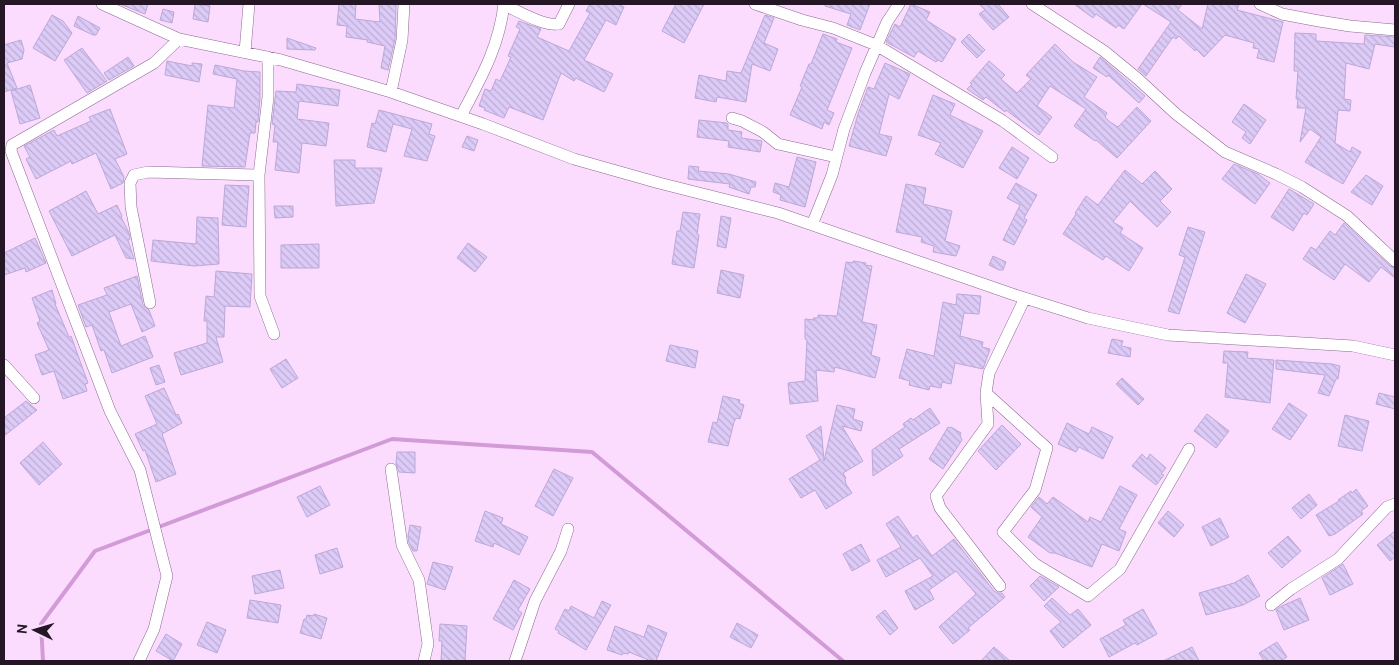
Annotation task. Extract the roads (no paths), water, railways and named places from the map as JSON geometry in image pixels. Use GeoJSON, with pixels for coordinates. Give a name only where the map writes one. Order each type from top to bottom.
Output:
{"type":"FeatureCollection","features":[{"type":"Feature","properties":{"kind":"street"},"geometry":{"type":"LineString","coordinates":[[102,4],[179,39],[268,57],[391,92],[461,116],[574,159],[659,184],[778,213],[1088,318],[1168,335],[1353,346],[1395,355]]}},
{"type":"Feature","properties":{"kind":"street"},"geometry":{"type":"LineString","coordinates":[[245,52],[249,4]]}},
{"type":"Feature","properties":{"kind":"street"},"geometry":{"type":"LineString","coordinates":[[391,92],[402,40],[404,4]]}},
{"type":"Feature","properties":{"kind":"street"},"geometry":{"type":"LineString","coordinates":[[461,116],[498,40],[504,5],[546,23],[556,25],[559,24],[570,4]]}},
{"type":"Feature","properties":{"kind":"street"},"geometry":{"type":"LineString","coordinates":[[755,4],[832,28],[876,45],[1003,121],[1052,157]]}},
{"type":"Feature","properties":{"kind":"street"},"geometry":{"type":"LineString","coordinates":[[812,225],[832,175],[844,129],[876,45],[887,22],[899,4]]}},
{"type":"Feature","properties":{"kind":"street"},"geometry":{"type":"LineString","coordinates":[[1032,4],[1104,52],[1138,79],[1176,114],[1225,152],[1302,187],[1347,216],[1395,261]]}},
{"type":"Feature","properties":{"kind":"street"},"geometry":{"type":"LineString","coordinates":[[1260,4],[1282,14],[1350,26],[1395,30]]}},
{"type":"Feature","properties":{"kind":"street"},"geometry":{"type":"LineString","coordinates":[[142,660],[154,629],[168,576],[140,470],[110,411],[8,146],[154,63],[179,39]]}},
{"type":"Feature","properties":{"kind":"street"},"geometry":{"type":"LineString","coordinates":[[268,57],[268,96],[259,175],[260,296],[274,334]]}},
{"type":"Feature","properties":{"kind":"street"},"geometry":{"type":"LineString","coordinates":[[732,118],[763,132],[778,144],[836,156]]}},
{"type":"Feature","properties":{"kind":"street"},"geometry":{"type":"LineString","coordinates":[[150,303],[131,207],[130,183],[134,175],[148,172],[259,175]]}},
{"type":"Feature","properties":{"kind":"street"},"geometry":{"type":"LineString","coordinates":[[1000,586],[940,508],[936,496],[988,424],[986,393],[989,373],[1025,298]]}},
{"type":"Feature","properties":{"kind":"street"},"geometry":{"type":"LineString","coordinates":[[4,364],[34,398]]}},
{"type":"Feature","properties":{"kind":"street"},"geometry":{"type":"LineString","coordinates":[[986,393],[1047,448],[1035,490],[1003,532],[1035,564],[1088,596],[1120,569],[1189,449]]}},
{"type":"Feature","properties":{"kind":"street"},"geometry":{"type":"LineString","coordinates":[[391,469],[402,545],[419,580],[428,644],[424,661]]}},
{"type":"Feature","properties":{"kind":"street"},"geometry":{"type":"LineString","coordinates":[[1271,605],[1291,588],[1338,559],[1387,507],[1395,504]]}},
{"type":"Feature","properties":{"kind":"street"},"geometry":{"type":"LineString","coordinates":[[515,661],[535,601],[560,551],[568,529]]}},
{"type":"Feature","properties":{"kind":"waterway"},"geometry":{"type":"LineString","coordinates":[[43,661],[41,624],[95,551],[392,439],[592,452],[843,661]]}}]}
